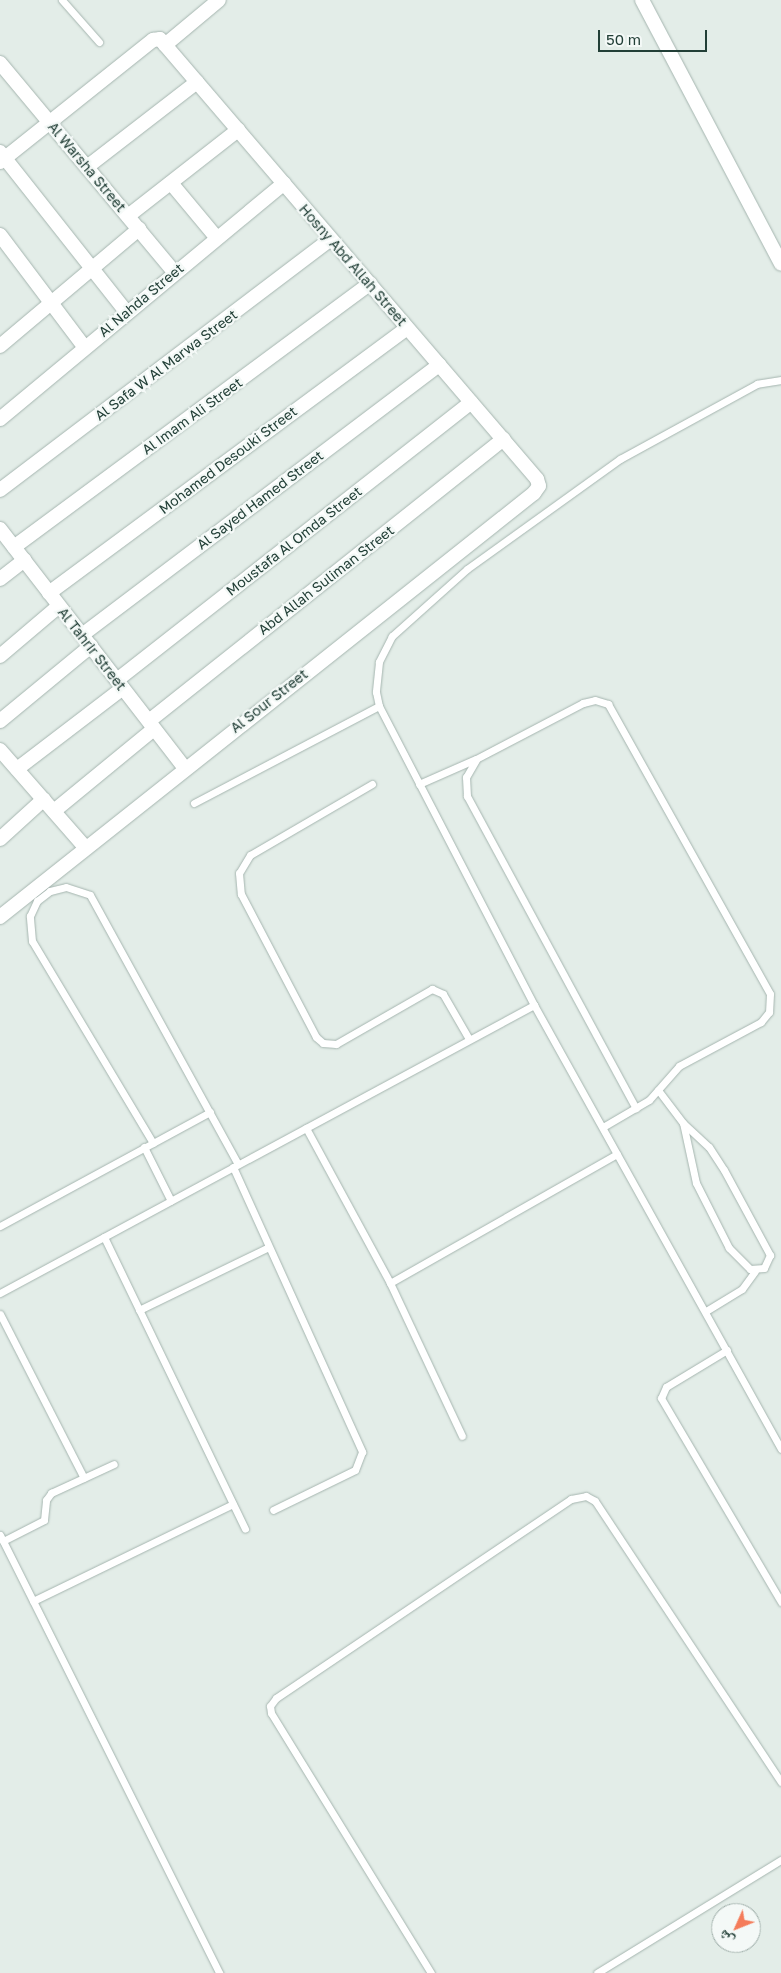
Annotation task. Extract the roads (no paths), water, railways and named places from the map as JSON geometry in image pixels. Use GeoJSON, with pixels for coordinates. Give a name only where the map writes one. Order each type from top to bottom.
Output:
{"type":"FeatureCollection","features":[{"type":"Feature","properties":{"kind":"street"},"geometry":{"type":"LineString","coordinates":[[642,0],[781,264]]}},
{"type":"Feature","properties":{"kind":"street"},"geometry":{"type":"LineString","coordinates":[[127,312],[2,157],[50,122],[153,40],[157,39],[165,45],[211,2]]}},
{"type":"Feature","properties":{"kind":"street","name":"Hosny Abd Allah Street"},"geometry":{"type":"LineString","coordinates":[[165,45],[537,479],[539,486]]}},
{"type":"Feature","properties":{"kind":"street","name":"Al Warsha Street"},"geometry":{"type":"LineString","coordinates":[[0,63],[174,272]]}},
{"type":"Feature","properties":{"kind":"street"},"geometry":{"type":"LineString","coordinates":[[87,167],[197,82]]}},
{"type":"Feature","properties":{"kind":"street"},"geometry":{"type":"LineString","coordinates":[[128,216],[238,130]]}},
{"type":"Feature","properties":{"kind":"street"},"geometry":{"type":"LineString","coordinates":[[171,183],[216,237]]}},
{"type":"Feature","properties":{"kind":"street","name":"Al Nahda Street"},"geometry":{"type":"LineString","coordinates":[[0,419],[216,237],[284,183]]}},
{"type":"Feature","properties":{"kind":"street"},"geometry":{"type":"LineString","coordinates":[[0,346],[139,229]]}},
{"type":"Feature","properties":{"kind":"street"},"geometry":{"type":"LineString","coordinates":[[0,235],[85,348]]}},
{"type":"Feature","properties":{"kind":"street","name":"Al Safa W Al Marwa Street"},"geometry":{"type":"LineString","coordinates":[[0,490],[331,239]]}},
{"type":"Feature","properties":{"kind":"street","name":"Al Imam Ali Street"},"geometry":{"type":"LineString","coordinates":[[14,547],[370,284]]}},
{"type":"Feature","properties":{"kind":"street","name":"Mohamed Desouki Street"},"geometry":{"type":"LineString","coordinates":[[49,593],[407,328]]}},
{"type":"Feature","properties":{"kind":"street","name":"Al Sayed Hamed Street"},"geometry":{"type":"LineString","coordinates":[[82,635],[439,365]]}},
{"type":"Feature","properties":{"kind":"street","name":"Moustafa Al Omda Street"},"geometry":{"type":"LineString","coordinates":[[17,769],[471,402]]}},
{"type":"Feature","properties":{"kind":"street","name":"Abd Allah Suliman Street"},"geometry":{"type":"LineString","coordinates":[[54,811],[152,725],[503,439]]}},
{"type":"Feature","properties":{"kind":"street","name":"Al Sour Street"},"geometry":{"type":"LineString","coordinates":[[0,917],[85,847],[534,493],[539,486]]}},
{"type":"Feature","properties":{"kind":"street","name":"Al Tahrir Street"},"geometry":{"type":"LineString","coordinates":[[0,529],[185,768]]}},
{"type":"Feature","properties":{"kind":"street"},"geometry":{"type":"LineString","coordinates":[[0,579],[24,560]]}},
{"type":"Feature","properties":{"kind":"street"},"geometry":{"type":"LineString","coordinates":[[0,656],[59,606]]}},
{"type":"Feature","properties":{"kind":"street"},"geometry":{"type":"LineString","coordinates":[[0,721],[91,646]]}},
{"type":"Feature","properties":{"kind":"street"},"geometry":{"type":"LineString","coordinates":[[1,754],[17,769],[85,847]]}},
{"type":"Feature","properties":{"kind":"street"},"geometry":{"type":"LineString","coordinates":[[0,839],[44,799]]}},
{"type":"Feature","properties":{"kind":"lane"},"geometry":{"type":"LineString","coordinates":[[62,0],[99,42]]}},
{"type":"Feature","properties":{"kind":"lane"},"geometry":{"type":"LineString","coordinates":[[781,380],[748,388],[620,459],[467,569],[392,636],[384,649],[376,677],[379,706],[534,1005],[706,1311],[781,1449]]}},
{"type":"Feature","properties":{"kind":"lane"},"geometry":{"type":"LineString","coordinates":[[419,784],[476,760],[583,703],[596,700],[608,704],[770,994],[769,1012],[761,1022],[679,1066],[658,1090],[636,1108],[603,1127]]}},
{"type":"Feature","properties":{"kind":"lane"},"geometry":{"type":"LineString","coordinates":[[194,803],[379,706]]}},
{"type":"Feature","properties":{"kind":"lane"},"geometry":{"type":"LineString","coordinates":[[476,760],[466,778],[467,796],[636,1108]]}},
{"type":"Feature","properties":{"kind":"lane"},"geometry":{"type":"LineString","coordinates":[[372,784],[250,855],[239,873],[241,894],[316,1037],[323,1044],[336,1044],[432,989],[443,994],[470,1039]]}},
{"type":"Feature","properties":{"kind":"lane"},"geometry":{"type":"LineString","coordinates":[[152,1143],[32,940],[30,916],[37,902],[50,891],[66,887],[90,895],[210,1112],[362,1452],[355,1470],[272,1510]]}},
{"type":"Feature","properties":{"kind":"lane"},"geometry":{"type":"LineString","coordinates":[[0,1293],[534,1005]]}},
{"type":"Feature","properties":{"kind":"lane"},"geometry":{"type":"LineString","coordinates":[[658,1090],[683,1123],[700,1137],[717,1158],[770,1255],[764,1268],[754,1271],[742,1289],[706,1311]]}},
{"type":"Feature","properties":{"kind":"lane"},"geometry":{"type":"LineString","coordinates":[[0,1226],[210,1112]]}},
{"type":"Feature","properties":{"kind":"lane"},"geometry":{"type":"LineString","coordinates":[[683,1123],[696,1183],[728,1248],[742,1263],[754,1271]]}},
{"type":"Feature","properties":{"kind":"lane"},"geometry":{"type":"LineString","coordinates":[[306,1128],[390,1283],[462,1436]]}},
{"type":"Feature","properties":{"kind":"lane"},"geometry":{"type":"LineString","coordinates":[[144,1147],[171,1201]]}},
{"type":"Feature","properties":{"kind":"lane"},"geometry":{"type":"LineString","coordinates":[[390,1283],[618,1154]]}},
{"type":"Feature","properties":{"kind":"lane"},"geometry":{"type":"LineString","coordinates":[[104,1237],[244,1529]]}},
{"type":"Feature","properties":{"kind":"lane"},"geometry":{"type":"LineString","coordinates":[[140,1310],[269,1247]]}},
{"type":"Feature","properties":{"kind":"lane"},"geometry":{"type":"LineString","coordinates":[[0,1314],[84,1478]]}},
{"type":"Feature","properties":{"kind":"lane"},"geometry":{"type":"LineString","coordinates":[[727,1350],[666,1387],[661,1398],[781,1602]]}},
{"type":"Feature","properties":{"kind":"lane"},"geometry":{"type":"LineString","coordinates":[[114,1464],[48,1496],[46,1517],[41,1523],[1,1538],[218,1973]]}},
{"type":"Feature","properties":{"kind":"lane"},"geometry":{"type":"LineString","coordinates":[[431,1973],[270,1713],[270,1706],[276,1698],[571,1499],[586,1496],[595,1501],[781,1782]]}},
{"type":"Feature","properties":{"kind":"lane"},"geometry":{"type":"LineString","coordinates":[[33,1601],[233,1504]]}},
{"type":"Feature","properties":{"kind":"lane"},"geometry":{"type":"LineString","coordinates":[[597,1973],[781,1860]]}}]}
